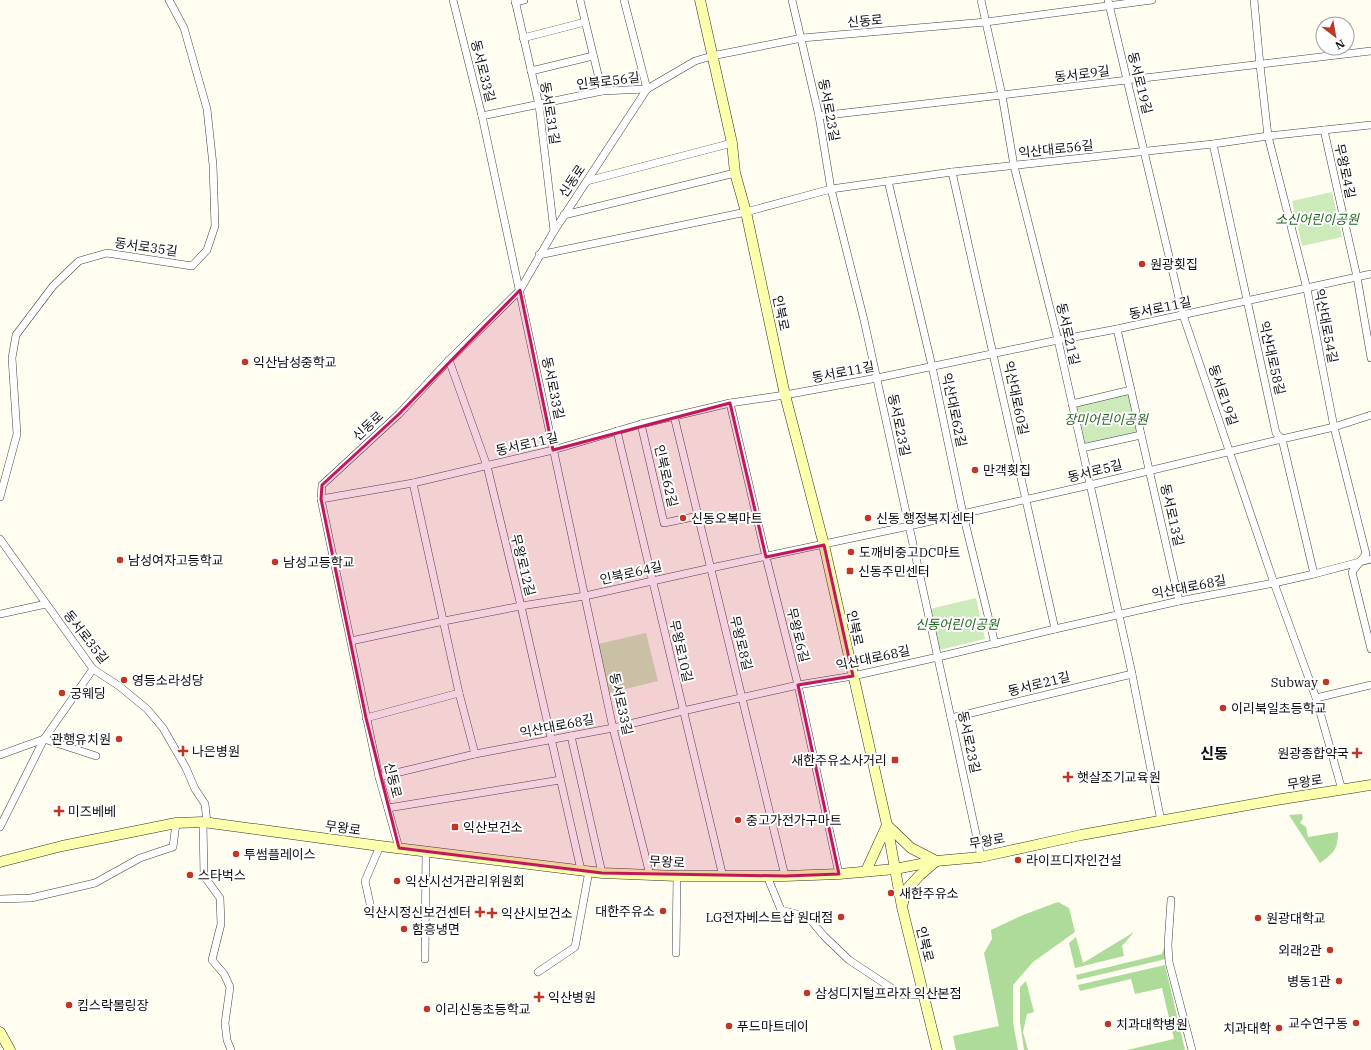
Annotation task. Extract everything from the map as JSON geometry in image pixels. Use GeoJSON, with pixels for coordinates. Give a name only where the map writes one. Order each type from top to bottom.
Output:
{"type":"FeatureCollection","features":[{"type":"Feature","properties":{"kind":"street","name":"동서로35길"},"geometry":{"type":"LineString","coordinates":[[0,497],[17,434],[12,358],[16,335],[53,286],[79,261],[107,254],[192,266],[207,250],[215,226],[213,165],[207,109],[184,28],[169,0]]}},
{"type":"Feature","properties":{"kind":"street","name":"동서로33길"},"geometry":{"type":"LineString","coordinates":[[453,0],[482,116],[613,728],[650,875]]}},
{"type":"Feature","properties":{"kind":"street"},"geometry":{"type":"LineString","coordinates":[[515,1],[524,0]]}},
{"type":"Feature","properties":{"kind":"street"},"geometry":{"type":"LineString","coordinates":[[580,0],[602,91]]}},
{"type":"Feature","properties":{"kind":"street","name":"인북로56길"},"geometry":{"type":"LineString","coordinates":[[482,116],[602,91],[647,89],[624,0]]}},
{"type":"Feature","properties":{"kind":"street","name":"인북로"},"geometry":{"type":"LineString","coordinates":[[700,0],[732,144],[735,173],[746,212],[785,394],[824,545],[887,825],[902,907],[937,1050]]}},
{"type":"Feature","properties":{"kind":"street","name":"동서로23길"},"geometry":{"type":"LineString","coordinates":[[792,0],[819,116],[831,189],[877,378],[980,856]]}},
{"type":"Feature","properties":{"kind":"street","name":"동서로21길"},"geometry":{"type":"LineString","coordinates":[[981,0],[1002,95],[1014,166],[1058,340],[1132,674],[1161,820]]}},
{"type":"Feature","properties":{"kind":"street","name":"신동로"},"geometry":{"type":"LineString","coordinates":[[399,848],[379,777],[366,718],[321,499],[322,485],[399,414],[449,360],[520,290],[539,255],[564,215],[647,89],[695,61],[712,56],[802,38],[986,22],[1108,3],[1152,0]]}},
{"type":"Feature","properties":{"kind":"street","name":"익산대로54길"},"geometry":{"type":"LineString","coordinates":[[1254,0],[1268,136],[1307,288],[1334,426],[1366,554],[1352,572],[1371,649]]}},
{"type":"Feature","properties":{"kind":"street","name":"동서로31길"},"geometry":{"type":"LineString","coordinates":[[515,1],[539,105],[554,231]]}},
{"type":"Feature","properties":{"kind":"street","name":"동서로19길"},"geometry":{"type":"LineString","coordinates":[[1108,3],[1183,315],[1274,583],[1316,698],[1342,790]]}},
{"type":"Feature","properties":{"kind":"street"},"geometry":{"type":"LineString","coordinates":[[523,38],[585,22]]}},
{"type":"Feature","properties":{"kind":"street","name":"동서로9길"},"geometry":{"type":"LineString","coordinates":[[819,116],[1371,51]]}},
{"type":"Feature","properties":{"kind":"street"},"geometry":{"type":"LineString","coordinates":[[531,72],[593,56]]}},
{"type":"Feature","properties":{"kind":"street","name":"익산대로56길"},"geometry":{"type":"LineString","coordinates":[[746,212],[831,189],[952,172],[1213,144],[1268,136],[1371,125]]}},
{"type":"Feature","properties":{"kind":"street","name":"무왕로4길"},"geometry":{"type":"LineString","coordinates":[[1324,130],[1357,277],[1371,358]]}},
{"type":"Feature","properties":{"kind":"street"},"geometry":{"type":"LineString","coordinates":[[587,181],[732,144]]}},
{"type":"Feature","properties":{"kind":"street","name":"익산대로58길"},"geometry":{"type":"LineString","coordinates":[[1213,144],[1276,433],[1282,439],[1314,574]]}},
{"type":"Feature","properties":{"kind":"street","name":"익산대로60길"},"geometry":{"type":"LineString","coordinates":[[952,172],[1055,629]]}},
{"type":"Feature","properties":{"kind":"street"},"geometry":{"type":"LineString","coordinates":[[564,215],[735,173]]}},
{"type":"Feature","properties":{"kind":"street","name":"익산대로62길"},"geometry":{"type":"LineString","coordinates":[[888,181],[932,366],[963,514],[995,644]]}},
{"type":"Feature","properties":{"kind":"street"},"geometry":{"type":"LineString","coordinates":[[539,255],[746,212]]}},
{"type":"Feature","properties":{"kind":"street","name":"동서로11길"},"geometry":{"type":"LineString","coordinates":[[321,499],[413,483],[487,466],[553,450],[641,424],[730,403],[877,378],[1117,329],[1371,274]]}},
{"type":"Feature","properties":{"kind":"street","name":"동서로13길"},"geometry":{"type":"LineString","coordinates":[[1117,329],[1179,601]]}},
{"type":"Feature","properties":{"kind":"street","name":"무왕로12길"},"geometry":{"type":"LineString","coordinates":[[449,360],[487,466],[521,606],[560,780],[585,870]]}},
{"type":"Feature","properties":{"kind":"street"},"geometry":{"type":"LineString","coordinates":[[1072,404],[1131,390]]}},
{"type":"Feature","properties":{"kind":"street","name":"무왕로6길"},"geometry":{"type":"LineString","coordinates":[[730,403],[798,685],[839,874]]}},
{"type":"Feature","properties":{"kind":"street","name":"동서로5길"},"geometry":{"type":"LineString","coordinates":[[824,545],[1090,485],[1282,439],[1371,415]]}},
{"type":"Feature","properties":{"kind":"street","name":"무왕로8길"},"geometry":{"type":"LineString","coordinates":[[674,416],[785,876]]}},
{"type":"Feature","properties":{"kind":"street","name":"인북로62길"},"geometry":{"type":"LineString","coordinates":[[641,424],[664,523],[698,516]]}},
{"type":"Feature","properties":{"kind":"street","name":"무왕로10길"},"geometry":{"type":"LineString","coordinates":[[617,431],[723,877]]}},
{"type":"Feature","properties":{"kind":"street"},"geometry":{"type":"LineString","coordinates":[[1082,448],[1141,435]]}},
{"type":"Feature","properties":{"kind":"street"},"geometry":{"type":"LineString","coordinates":[[413,483],[475,754]]}},
{"type":"Feature","properties":{"kind":"street","name":"동서로35길"},"geometry":{"type":"LineString","coordinates":[[0,539],[93,669],[119,686],[147,709],[163,728],[186,768],[195,789],[205,804],[204,876],[220,898],[221,918],[221,924],[212,960],[224,974],[230,987],[225,1023],[227,1040],[231,1050]]}},
{"type":"Feature","properties":{"kind":"street","name":"인북로64길"},"geometry":{"type":"LineString","coordinates":[[351,642],[444,621],[521,606],[584,596],[652,580],[824,545]]}},
{"type":"Feature","properties":{"kind":"street","name":"익산대로68길"},"geometry":{"type":"LineString","coordinates":[[379,777],[475,754],[613,728],[798,685],[853,676],[1119,614],[1314,574],[1371,559]]}},
{"type":"Feature","properties":{"kind":"street"},"geometry":{"type":"LineString","coordinates":[[0,614],[46,604]]}},
{"type":"Feature","properties":{"kind":"street"},"geometry":{"type":"LineString","coordinates":[[0,828],[44,738],[93,669]]}},
{"type":"Feature","properties":{"kind":"street","name":"동서로21길"},"geometry":{"type":"LineString","coordinates":[[951,718],[1132,674]]}},
{"type":"Feature","properties":{"kind":"street"},"geometry":{"type":"LineString","coordinates":[[1316,698],[1371,685]]}},
{"type":"Feature","properties":{"kind":"street"},"geometry":{"type":"LineString","coordinates":[[366,718],[460,693]]}},
{"type":"Feature","properties":{"kind":"street"},"geometry":{"type":"LineString","coordinates":[[571,736],[602,873]]}},
{"type":"Feature","properties":{"kind":"street"},"geometry":{"type":"LineString","coordinates":[[0,754],[44,738],[96,756]]}},
{"type":"Feature","properties":{"kind":"street"},"geometry":{"type":"LineString","coordinates":[[388,808],[560,780]]}},
{"type":"Feature","properties":{"kind":"street","name":"무왕로"},"geometry":{"type":"LineString","coordinates":[[0,861],[62,846],[176,823],[205,822],[380,846],[602,873],[723,877],[839,874],[980,856],[1161,820],[1371,785]]}},
{"type":"Feature","properties":{"kind":"street"},"geometry":{"type":"LineString","coordinates":[[0,899],[31,898],[95,883],[140,858],[173,847],[176,823]]}},
{"type":"Feature","properties":{"kind":"street"},"geometry":{"type":"LineString","coordinates":[[866,871],[887,825],[911,848],[936,861],[920,874],[905,891],[902,907]]}},
{"type":"Feature","properties":{"kind":"street"},"geometry":{"type":"LineString","coordinates":[[372,913],[365,881],[380,846]]}},
{"type":"Feature","properties":{"kind":"street"},"geometry":{"type":"LineString","coordinates":[[425,959],[426,851]]}},
{"type":"Feature","properties":{"kind":"street"},"geometry":{"type":"LineString","coordinates":[[538,972],[575,948],[585,870]]}},
{"type":"Feature","properties":{"kind":"street"},"geometry":{"type":"LineString","coordinates":[[676,953],[677,876]]}},
{"type":"Feature","properties":{"kind":"street"},"geometry":{"type":"LineString","coordinates":[[767,876],[781,910],[808,917],[824,936],[849,960],[902,995],[924,996]]}},
{"type":"Feature","properties":{"kind":"street"},"geometry":{"type":"LineString","coordinates":[[1171,900],[1168,945],[1169,962],[1192,1050]]}},
{"type":"Feature","properties":{"kind":"street"},"geometry":{"type":"LineString","coordinates":[[0,1032],[10,1050]]}},
{"type":"Feature","properties":{"kind":"highlighted area"},"geometry":{"type":"Polygon","coordinates":[[[520,290],[553,450],[730,403],[766,557],[824,545],[853,676],[798,685],[839,874],[785,876],[602,873],[399,848],[366,718],[321,499],[322,485],[399,414],[520,290]]]}},
{"type":"Feature","properties":{"kind":"green space","name":"소신어린이공원"},"geometry":{"type":"Polygon","coordinates":[[[1332,192],[1342,237],[1302,246],[1292,201],[1332,192]]]}},
{"type":"Feature","properties":{"kind":"green space","name":"장미어린이공원"},"geometry":{"type":"Polygon","coordinates":[[[1129,393],[1138,433],[1083,446],[1074,406],[1129,393]]]}},
{"type":"Feature","properties":{"kind":"green space","name":"신동어린이공원"},"geometry":{"type":"Polygon","coordinates":[[[976,598],[985,639],[939,650],[930,609],[976,598]]]}},
{"type":"Feature","properties":{"kind":"green space"},"geometry":{"type":"Polygon","coordinates":[[[646,633],[658,681],[609,693],[598,644],[646,633]]]}},
{"type":"Feature","properties":{"kind":"green space"},"geometry":{"type":"Polygon","coordinates":[[[1302,814],[1303,818],[1300,823],[1306,827],[1308,837],[1338,832],[1336,847],[1329,856],[1320,863],[1289,815],[1302,814]]]}},
{"type":"Feature","properties":{"kind":"green space"},"geometry":{"type":"Polygon","coordinates":[[[1058,902],[1069,908],[1075,932],[1033,962],[1013,985],[1013,1022],[1018,1050],[956,1050],[953,1036],[999,1026],[984,953],[992,939],[991,930],[1023,915],[1058,902]]]}},
{"type":"Feature","properties":{"kind":"green space"},"geometry":{"type":"Polygon","coordinates":[[[1134,932],[1122,946],[1124,956],[1075,968],[1069,943],[1076,937],[1083,963],[1134,932]]]}},
{"type":"Feature","properties":{"kind":"green space"},"geometry":{"type":"Polygon","coordinates":[[[1164,948],[1167,948],[1166,959],[1077,980],[1076,975],[1162,954],[1164,948]]]}},
{"type":"Feature","properties":{"kind":"green space"},"geometry":{"type":"Polygon","coordinates":[[[1165,965],[1185,1050],[1127,1050],[1174,1039],[1162,988],[1135,994],[1131,979],[1080,991],[1078,985],[1165,965]]]}},
{"type":"Feature","properties":{"kind":"green space"},"geometry":{"type":"Polygon","coordinates":[[[1026,981],[1034,1012],[1027,1014],[1023,1032],[1028,1050],[1024,1050],[1020,1022],[1020,987],[1026,981]]]}},
{"type":"Feature","properties":{"kind":"place","name":"원광횟집"},"geometry":{"type":"Point","coordinates":[1142,264]}},
{"type":"Feature","properties":{"kind":"place","name":"익산남성중학교"},"geometry":{"type":"Point","coordinates":[245,362]}},
{"type":"Feature","properties":{"kind":"place","name":"만객횟집"},"geometry":{"type":"Point","coordinates":[975,470]}},
{"type":"Feature","properties":{"kind":"place","name":"신동오복마트"},"geometry":{"type":"Point","coordinates":[683,518]}},
{"type":"Feature","properties":{"kind":"place","name":"신동 행정복지센터"},"geometry":{"type":"Point","coordinates":[868,518]}},
{"type":"Feature","properties":{"kind":"place","name":"도깨비중고DC마트"},"geometry":{"type":"Point","coordinates":[851,552]}},
{"type":"Feature","properties":{"kind":"place","name":"남성여자고등학교"},"geometry":{"type":"Point","coordinates":[120,560]}},
{"type":"Feature","properties":{"kind":"place","name":"남성고등학교"},"geometry":{"type":"Point","coordinates":[275,562]}},
{"type":"Feature","properties":{"kind":"place","name":"신동주민센터"},"geometry":{"type":"Point","coordinates":[850,571]}},
{"type":"Feature","properties":{"kind":"place","name":"영등소라성당"},"geometry":{"type":"Point","coordinates":[124,680]}},
{"type":"Feature","properties":{"kind":"place","name":"Subway"},"geometry":{"type":"Point","coordinates":[1326,682]}},
{"type":"Feature","properties":{"kind":"place","name":"궁웨딩"},"geometry":{"type":"Point","coordinates":[62,693]}},
{"type":"Feature","properties":{"kind":"place","name":"이리북일초등학교"},"geometry":{"type":"Point","coordinates":[1223,708]}},
{"type":"Feature","properties":{"kind":"place","name":"관행유치원"},"geometry":{"type":"Point","coordinates":[119,739]}},
{"type":"Feature","properties":{"kind":"place","name":"나은병원"},"geometry":{"type":"Point","coordinates":[183,751]}},
{"type":"Feature","properties":{"kind":"place","name":"원광종합약국"},"geometry":{"type":"Point","coordinates":[1357,753]}},
{"type":"Feature","properties":{"kind":"place","name":"새한주유소사거리"},"geometry":{"type":"Point","coordinates":[895,760]}},
{"type":"Feature","properties":{"kind":"place","name":"햇살조기교육원"},"geometry":{"type":"Point","coordinates":[1068,777]}},
{"type":"Feature","properties":{"kind":"place","name":"미즈베베"},"geometry":{"type":"Point","coordinates":[59,811]}},
{"type":"Feature","properties":{"kind":"place","name":"중고가전가구마트"},"geometry":{"type":"Point","coordinates":[738,820]}},
{"type":"Feature","properties":{"kind":"place","name":"익산보건소"},"geometry":{"type":"Point","coordinates":[455,827]}},
{"type":"Feature","properties":{"kind":"place","name":"투썸플레이스"},"geometry":{"type":"Point","coordinates":[236,854]}},
{"type":"Feature","properties":{"kind":"place","name":"라이프디자인건설"},"geometry":{"type":"Point","coordinates":[1018,860]}},
{"type":"Feature","properties":{"kind":"place","name":"스타벅스"},"geometry":{"type":"Point","coordinates":[190,875]}},
{"type":"Feature","properties":{"kind":"place","name":"익산시선거관리위원회"},"geometry":{"type":"Point","coordinates":[397,881]}},
{"type":"Feature","properties":{"kind":"place","name":"새한주유소"},"geometry":{"type":"Point","coordinates":[891,893]}},
{"type":"Feature","properties":{"kind":"place","name":"대한주유소"},"geometry":{"type":"Point","coordinates":[663,911]}},
{"type":"Feature","properties":{"kind":"place","name":"익산시정신보건센터"},"geometry":{"type":"Point","coordinates":[480,912]}},
{"type":"Feature","properties":{"kind":"place","name":"익산시보건소"},"geometry":{"type":"Point","coordinates":[492,913]}},
{"type":"Feature","properties":{"kind":"place","name":"LG전자베스트샵 원대점"},"geometry":{"type":"Point","coordinates":[841,917]}},
{"type":"Feature","properties":{"kind":"place","name":"원광대학교"},"geometry":{"type":"Point","coordinates":[1258,918]}},
{"type":"Feature","properties":{"kind":"place","name":"함흥냉면"},"geometry":{"type":"Point","coordinates":[404,929]}},
{"type":"Feature","properties":{"kind":"place","name":"외래2관"},"geometry":{"type":"Point","coordinates":[1330,950]}},
{"type":"Feature","properties":{"kind":"place","name":"병동1관"},"geometry":{"type":"Point","coordinates":[1339,981]}},
{"type":"Feature","properties":{"kind":"place","name":"삼성디지털프라자 익산본점"},"geometry":{"type":"Point","coordinates":[807,993]}},
{"type":"Feature","properties":{"kind":"place","name":"익산병원"},"geometry":{"type":"Point","coordinates":[539,997]}},
{"type":"Feature","properties":{"kind":"place","name":"킴스락볼링장"},"geometry":{"type":"Point","coordinates":[69,1005]}},
{"type":"Feature","properties":{"kind":"place","name":"이리신동초등학교"},"geometry":{"type":"Point","coordinates":[427,1009]}},
{"type":"Feature","properties":{"kind":"place","name":"교수연구동"},"geometry":{"type":"Point","coordinates":[1356,1023]}},
{"type":"Feature","properties":{"kind":"place","name":"치과대학병원"},"geometry":{"type":"Point","coordinates":[1108,1024]}},
{"type":"Feature","properties":{"kind":"place","name":"푸드마트데이"},"geometry":{"type":"Point","coordinates":[729,1026]}},
{"type":"Feature","properties":{"kind":"place","name":"치과대학"},"geometry":{"type":"Point","coordinates":[1279,1028]}},
{"type":"Feature","properties":{"kind":"district","name":"신동"},"geometry":{"type":"Point","coordinates":[1214,753]}}]}
